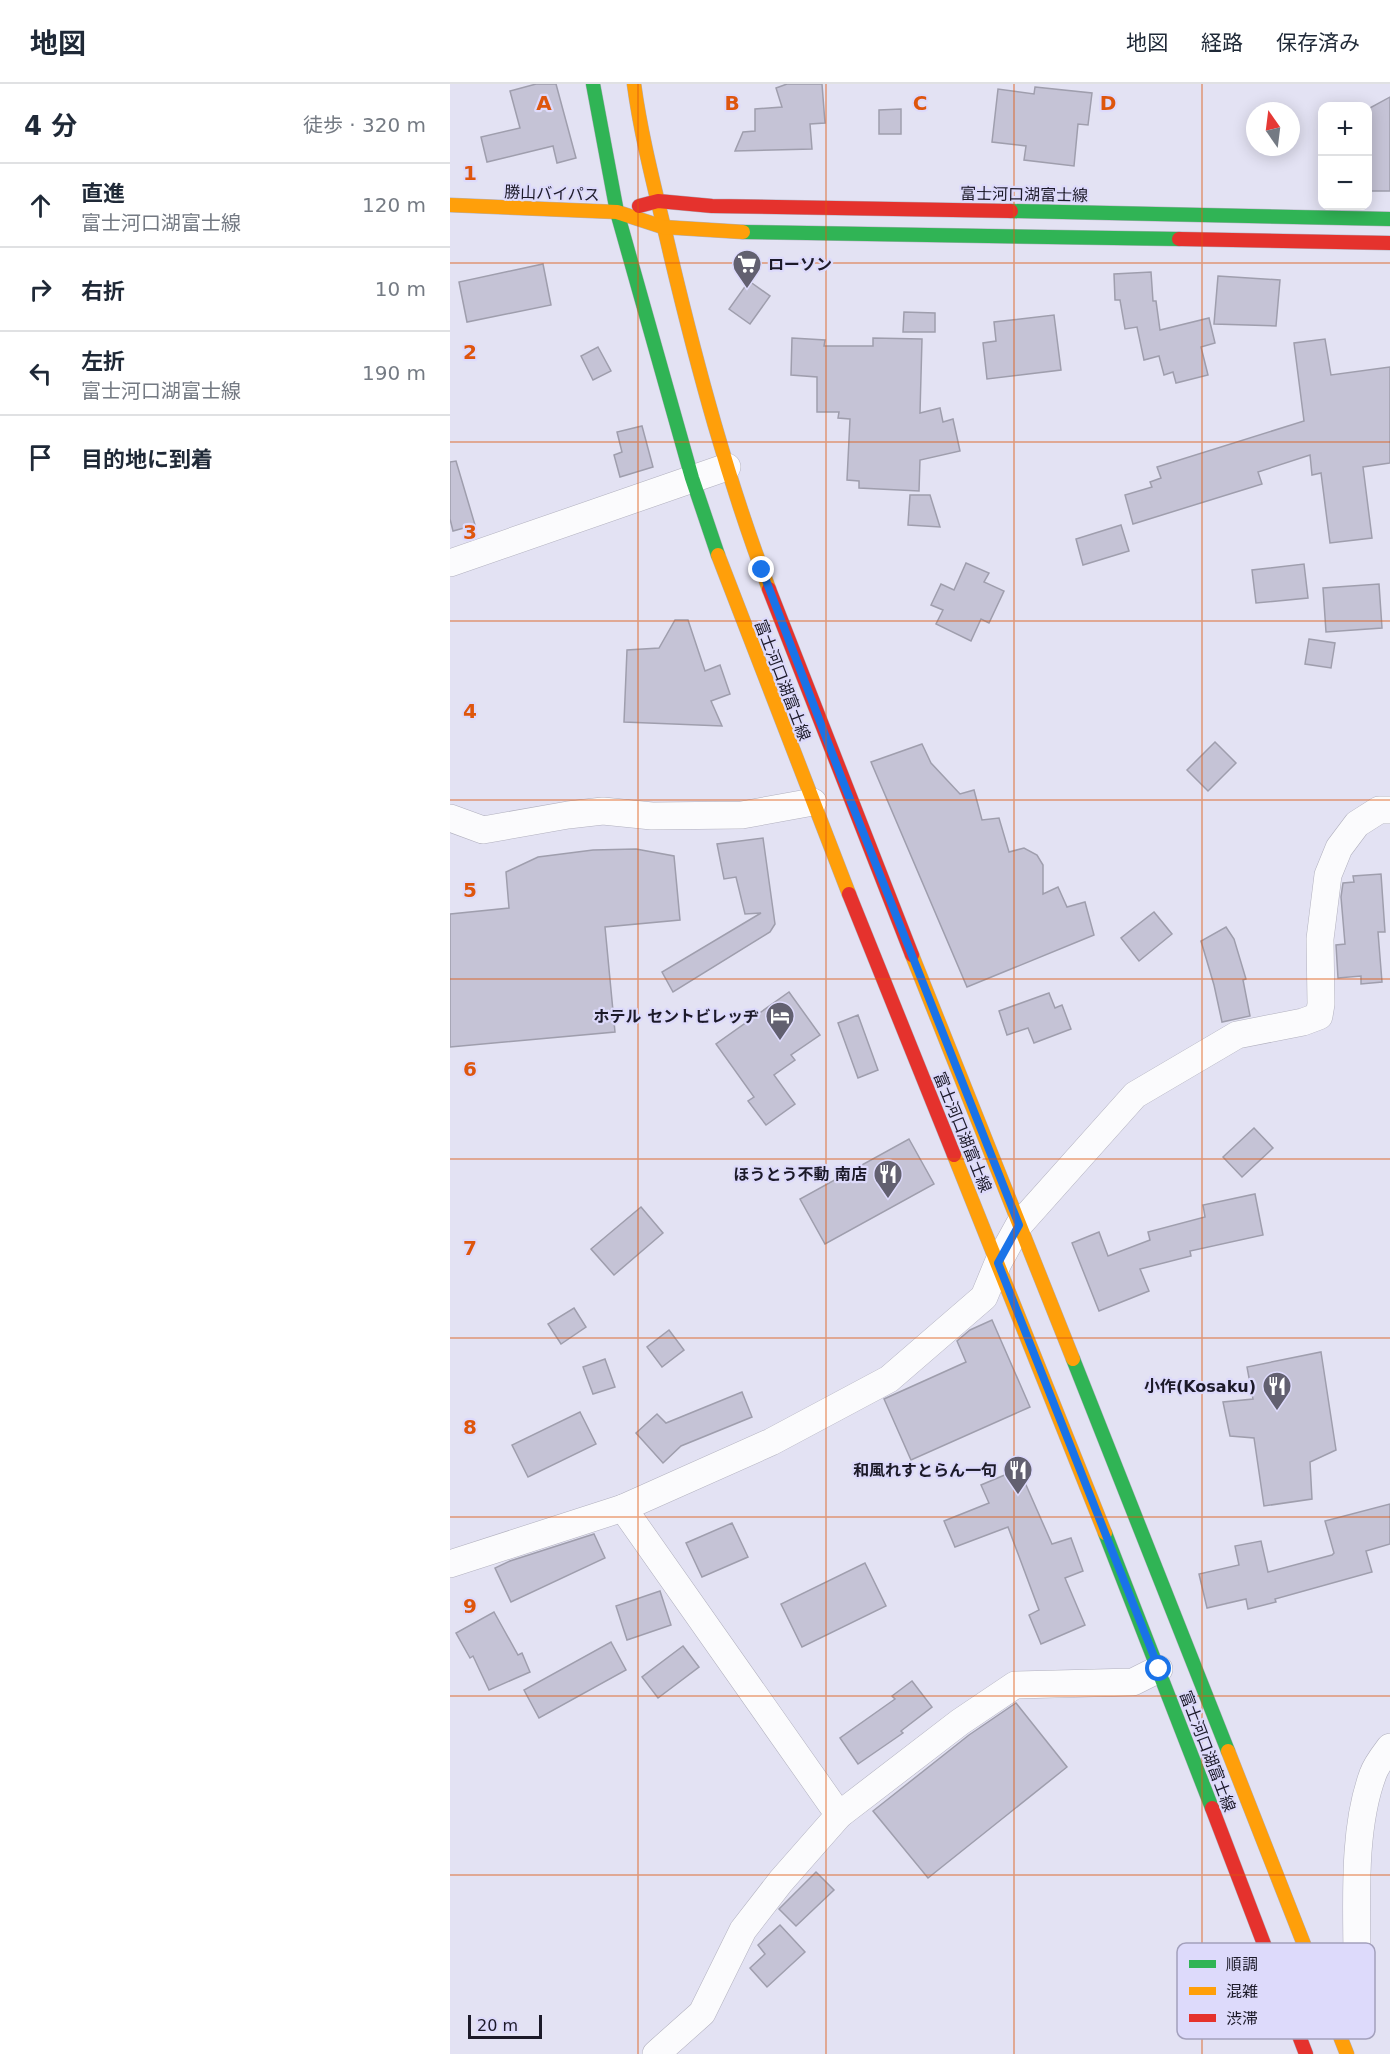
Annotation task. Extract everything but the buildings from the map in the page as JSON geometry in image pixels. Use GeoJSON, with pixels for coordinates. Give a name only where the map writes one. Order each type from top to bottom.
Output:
{"type":"FeatureCollection","features":[{"type":"Feature","properties":{"kind":"main road","name":"富士河口湖富士線"},"geometry":{"type":"LineString","coordinates":[[593,84],[617,212],[692,478],[727,581],[1159,1669],[1263,1943]]}},
{"type":"Feature","properties":{"kind":"main road","name":"富士河口湖富士線"},"geometry":{"type":"LineString","coordinates":[[634,84],[640,126],[696,361],[727,467],[762,570],[842,779],[1302,1943]]}},
{"type":"Feature","properties":{"kind":"main road","name":"富士河口湖富士線"},"geometry":{"type":"LineString","coordinates":[[617,212],[658,201],[712,206],[1390,219]]}},
{"type":"Feature","properties":{"kind":"main road","name":"勝山バイパス"},"geometry":{"type":"LineString","coordinates":[[450,205],[617,212]]}},
{"type":"Feature","properties":{"kind":"main road"},"geometry":{"type":"LineString","coordinates":[[617,212],[663,227],[732,232],[1390,243]]}},
{"type":"Feature","properties":{"kind":"main road","name":"富士河口湖富士線"},"geometry":{"type":"LineString","coordinates":[[1300,2039],[1306,2054]]}},
{"type":"Feature","properties":{"kind":"main road","name":"富士河口湖富士線"},"geometry":{"type":"LineString","coordinates":[[1341,2039],[1347,2054]]}},
{"type":"Feature","properties":{"kind":"street"},"geometry":{"type":"LineString","coordinates":[[450,563],[727,467]]}},
{"type":"Feature","properties":{"kind":"street"},"geometry":{"type":"LineString","coordinates":[[450,818],[483,830],[603,811],[652,816],[742,815],[813,802]]}},
{"type":"Feature","properties":{"kind":"street"},"geometry":{"type":"LineString","coordinates":[[450,1564],[623,1508],[771,1442],[889,1379],[984,1297],[998,1263],[1019,1225],[1136,1095],[1237,1035],[1303,1022],[1319,1016],[1321,1004],[1320,939],[1328,875],[1339,848],[1358,824],[1379,810],[1390,810]]}},
{"type":"Feature","properties":{"kind":"street"},"geometry":{"type":"LineString","coordinates":[[623,1508],[839,1815]]}},
{"type":"Feature","properties":{"kind":"street"},"geometry":{"type":"LineString","coordinates":[[656,2054],[702,2013],[743,1930],[839,1815],[960,1722],[1015,1685],[1132,1682],[1159,1669]]}},
{"type":"Feature","properties":{"kind":"street"},"geometry":{"type":"LineString","coordinates":[[1358,1943],[1360,1842],[1364,1806],[1374,1772],[1390,1747]]}},
{"type":"Feature","properties":{"kind":"traffic: fast"},"geometry":{"type":"LineString","coordinates":[[593,84],[617,212],[692,478],[718,555]]}},
{"type":"Feature","properties":{"kind":"traffic: fast"},"geometry":{"type":"LineString","coordinates":[[1011,211],[1390,219]]}},
{"type":"Feature","properties":{"kind":"traffic: fast"},"geometry":{"type":"LineString","coordinates":[[743,232],[1179,239]]}},
{"type":"Feature","properties":{"kind":"traffic: fast"},"geometry":{"type":"LineString","coordinates":[[1073,1359],[1228,1751]]}},
{"type":"Feature","properties":{"kind":"traffic: fast"},"geometry":{"type":"LineString","coordinates":[[1105,1533],[1212,1808]]}},
{"type":"Feature","properties":{"kind":"traffic: slow"},"geometry":{"type":"LineString","coordinates":[[634,84],[641,128],[703,383],[740,507],[769,589]]}},
{"type":"Feature","properties":{"kind":"traffic: slow"},"geometry":{"type":"LineString","coordinates":[[450,205],[617,212],[663,227],[743,232]]}},
{"type":"Feature","properties":{"kind":"traffic: slow"},"geometry":{"type":"LineString","coordinates":[[718,555],[849,894]]}},
{"type":"Feature","properties":{"kind":"traffic: slow"},"geometry":{"type":"LineString","coordinates":[[912,955],[1073,1359]]}},
{"type":"Feature","properties":{"kind":"traffic: slow"},"geometry":{"type":"LineString","coordinates":[[954,1155],[1105,1533]]}},
{"type":"Feature","properties":{"kind":"traffic: slow"},"geometry":{"type":"LineString","coordinates":[[1228,1751],[1303,1943]]}},
{"type":"Feature","properties":{"kind":"traffic: slow"},"geometry":{"type":"LineString","coordinates":[[1341,2039],[1347,2054]]}},
{"type":"Feature","properties":{"kind":"traffic: jam"},"geometry":{"type":"LineString","coordinates":[[639,206],[658,201],[712,206],[1011,211]]}},
{"type":"Feature","properties":{"kind":"traffic: jam"},"geometry":{"type":"LineString","coordinates":[[1179,239],[1390,243]]}},
{"type":"Feature","properties":{"kind":"traffic: jam"},"geometry":{"type":"LineString","coordinates":[[769,589],[912,955]]}},
{"type":"Feature","properties":{"kind":"traffic: jam"},"geometry":{"type":"LineString","coordinates":[[849,894],[954,1155]]}},
{"type":"Feature","properties":{"kind":"traffic: jam"},"geometry":{"type":"LineString","coordinates":[[1212,1808],[1264,1943]]}},
{"type":"Feature","properties":{"kind":"traffic: jam"},"geometry":{"type":"LineString","coordinates":[[1300,2039],[1306,2054]]}},
{"type":"Feature","properties":{"kind":"place","name":"ローソン"},"geometry":{"type":"Point","coordinates":[747,290]}},
{"type":"Feature","properties":{"kind":"place","name":"ホテル セントビレッヂ"},"geometry":{"type":"Point","coordinates":[780,1042]}},
{"type":"Feature","properties":{"kind":"place","name":"ほうとう不動 南店"},"geometry":{"type":"Point","coordinates":[888,1200]}},
{"type":"Feature","properties":{"kind":"place","name":"小作(Kosaku)"},"geometry":{"type":"Point","coordinates":[1277,1412]}},
{"type":"Feature","properties":{"kind":"place","name":"和風れすとらん一句"},"geometry":{"type":"Point","coordinates":[1018,1496]}},
{"type":"Feature","properties":{"kind":"route"},"geometry":{"type":"LineString","coordinates":[[762,570],[842,779],[1019,1225],[998,1263],[1159,1669]]}}]}
